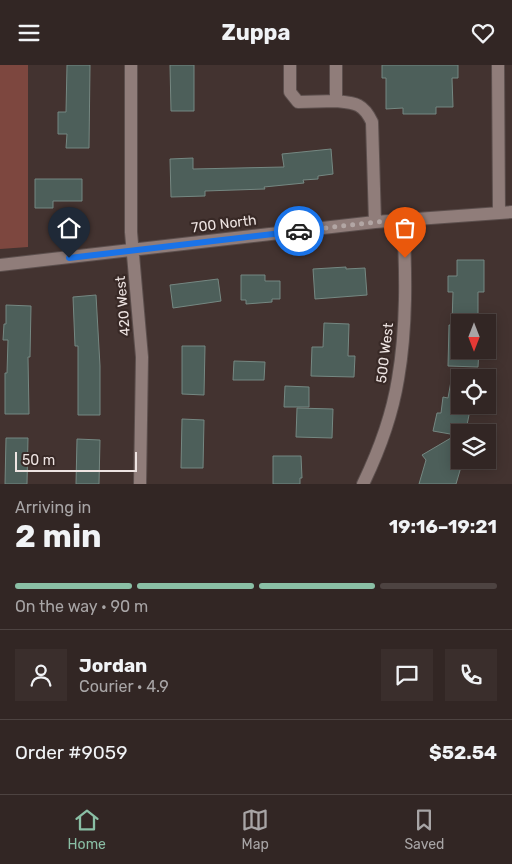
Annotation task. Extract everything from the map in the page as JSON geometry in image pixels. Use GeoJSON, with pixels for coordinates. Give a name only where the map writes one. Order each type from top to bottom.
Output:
{"type":"FeatureCollection","features":[{"type":"Feature","properties":{"kind":"street","name":"420 West"},"geometry":{"type":"LineString","coordinates":[[131,65],[132,250],[142,357],[140,484]]}},
{"type":"Feature","properties":{"kind":"street"},"geometry":{"type":"LineString","coordinates":[[290,65],[290,92],[298,102],[336,101],[356,103],[367,111],[372,122],[375,222]]}},
{"type":"Feature","properties":{"kind":"street"},"geometry":{"type":"LineString","coordinates":[[336,65],[336,101]]}},
{"type":"Feature","properties":{"kind":"street"},"geometry":{"type":"LineString","coordinates":[[498,65],[506,212]]}},
{"type":"Feature","properties":{"kind":"street","name":"700 North"},"geometry":{"type":"LineString","coordinates":[[0,265],[403,219],[506,212]]}},
{"type":"Feature","properties":{"kind":"street","name":"500 West"},"geometry":{"type":"LineString","coordinates":[[363,484],[387,426],[398,381],[404,327],[405,258],[403,219]]}},
{"type":"Feature","properties":{"kind":"shaded area"},"geometry":{"type":"Polygon","coordinates":[[[0,65],[28,65],[28,247],[0,249],[0,65]]]}},
{"type":"Feature","properties":{"kind":"building"},"geometry":{"type":"Polygon","coordinates":[[[67,65],[90,65],[89,148],[66,148],[67,134],[58,134],[58,112],[66,112],[67,65]]]}},
{"type":"Feature","properties":{"kind":"building"},"geometry":{"type":"Polygon","coordinates":[[[170,65],[194,65],[194,111],[171,111],[170,65]]]}},
{"type":"Feature","properties":{"kind":"building"},"geometry":{"type":"Polygon","coordinates":[[[382,65],[458,65],[458,78],[452,78],[453,107],[436,107],[436,114],[403,114],[403,108],[386,109],[386,78],[382,78],[382,65]]]}},
{"type":"Feature","properties":{"kind":"building"},"geometry":{"type":"Polygon","coordinates":[[[331,149],[333,174],[318,176],[318,179],[303,180],[304,183],[264,187],[265,189],[205,191],[205,196],[171,197],[170,159],[193,158],[193,169],[284,167],[282,154],[331,149]]]}},
{"type":"Feature","properties":{"kind":"building"},"geometry":{"type":"Polygon","coordinates":[[[35,179],[82,179],[82,201],[53,201],[53,208],[35,208],[35,179]]]}},
{"type":"Feature","properties":{"kind":"building"},"geometry":{"type":"Polygon","coordinates":[[[457,260],[484,260],[484,292],[478,292],[478,314],[452,314],[453,292],[448,292],[448,276],[457,276],[457,260]]]}},
{"type":"Feature","properties":{"kind":"building"},"geometry":{"type":"Polygon","coordinates":[[[346,267],[346,269],[365,268],[367,295],[315,299],[313,269],[346,267]]]}},
{"type":"Feature","properties":{"kind":"building"},"geometry":{"type":"Polygon","coordinates":[[[241,275],[265,275],[265,281],[280,281],[280,299],[272,299],[272,302],[246,304],[246,300],[241,300],[241,275]]]}},
{"type":"Feature","properties":{"kind":"building"},"geometry":{"type":"Polygon","coordinates":[[[218,279],[221,301],[173,308],[170,285],[218,279]]]}},
{"type":"Feature","properties":{"kind":"building"},"geometry":{"type":"Polygon","coordinates":[[[96,295],[100,366],[100,415],[78,415],[78,346],[75,346],[73,297],[96,295]]]}},
{"type":"Feature","properties":{"kind":"building"},"geometry":{"type":"Polygon","coordinates":[[[6,305],[31,306],[30,357],[28,357],[29,414],[5,414],[5,373],[7,373],[8,340],[3,340],[4,324],[6,324],[6,305]]]}},
{"type":"Feature","properties":{"kind":"building"},"geometry":{"type":"Polygon","coordinates":[[[324,323],[349,324],[348,356],[355,356],[354,377],[311,376],[312,347],[323,347],[324,323]]]}},
{"type":"Feature","properties":{"kind":"building"},"geometry":{"type":"Polygon","coordinates":[[[449,325],[451,325],[451,359],[478,359],[478,367],[448,366],[449,325]]]}},
{"type":"Feature","properties":{"kind":"building"},"geometry":{"type":"Polygon","coordinates":[[[182,346],[205,346],[204,395],[182,394],[182,346]]]}},
{"type":"Feature","properties":{"kind":"building"},"geometry":{"type":"Polygon","coordinates":[[[234,361],[265,362],[264,380],[233,380],[234,361]]]}},
{"type":"Feature","properties":{"kind":"building"},"geometry":{"type":"Polygon","coordinates":[[[451,381],[451,414],[469,414],[467,424],[451,424],[451,434],[433,431],[437,413],[441,413],[443,397],[448,398],[451,381]]]}},
{"type":"Feature","properties":{"kind":"building"},"geometry":{"type":"Polygon","coordinates":[[[285,386],[309,387],[309,407],[284,407],[285,386]]]}},
{"type":"Feature","properties":{"kind":"building"},"geometry":{"type":"Polygon","coordinates":[[[297,408],[333,409],[332,438],[296,437],[297,408]]]}},
{"type":"Feature","properties":{"kind":"building"},"geometry":{"type":"Polygon","coordinates":[[[182,419],[204,420],[203,468],[181,468],[182,419]]]}},
{"type":"Feature","properties":{"kind":"building"},"geometry":{"type":"Polygon","coordinates":[[[6,438],[28,438],[27,484],[5,484],[6,438]]]}},
{"type":"Feature","properties":{"kind":"building"},"geometry":{"type":"Polygon","coordinates":[[[451,438],[451,469],[460,469],[456,484],[419,484],[426,460],[422,455],[451,438]]]}},
{"type":"Feature","properties":{"kind":"building"},"geometry":{"type":"Polygon","coordinates":[[[77,439],[100,440],[99,484],[76,484],[77,439]]]}},
{"type":"Feature","properties":{"kind":"building"},"geometry":{"type":"Polygon","coordinates":[[[273,456],[301,456],[302,478],[300,478],[300,484],[273,484],[273,456]]]}},
{"type":"Feature","properties":{"kind":"way so far"},"geometry":{"type":"LineString","coordinates":[[299,231],[403,219],[405,258]]}},
{"type":"Feature","properties":{"kind":"route"},"geometry":{"type":"LineString","coordinates":[[69,258],[299,231]]}}]}
